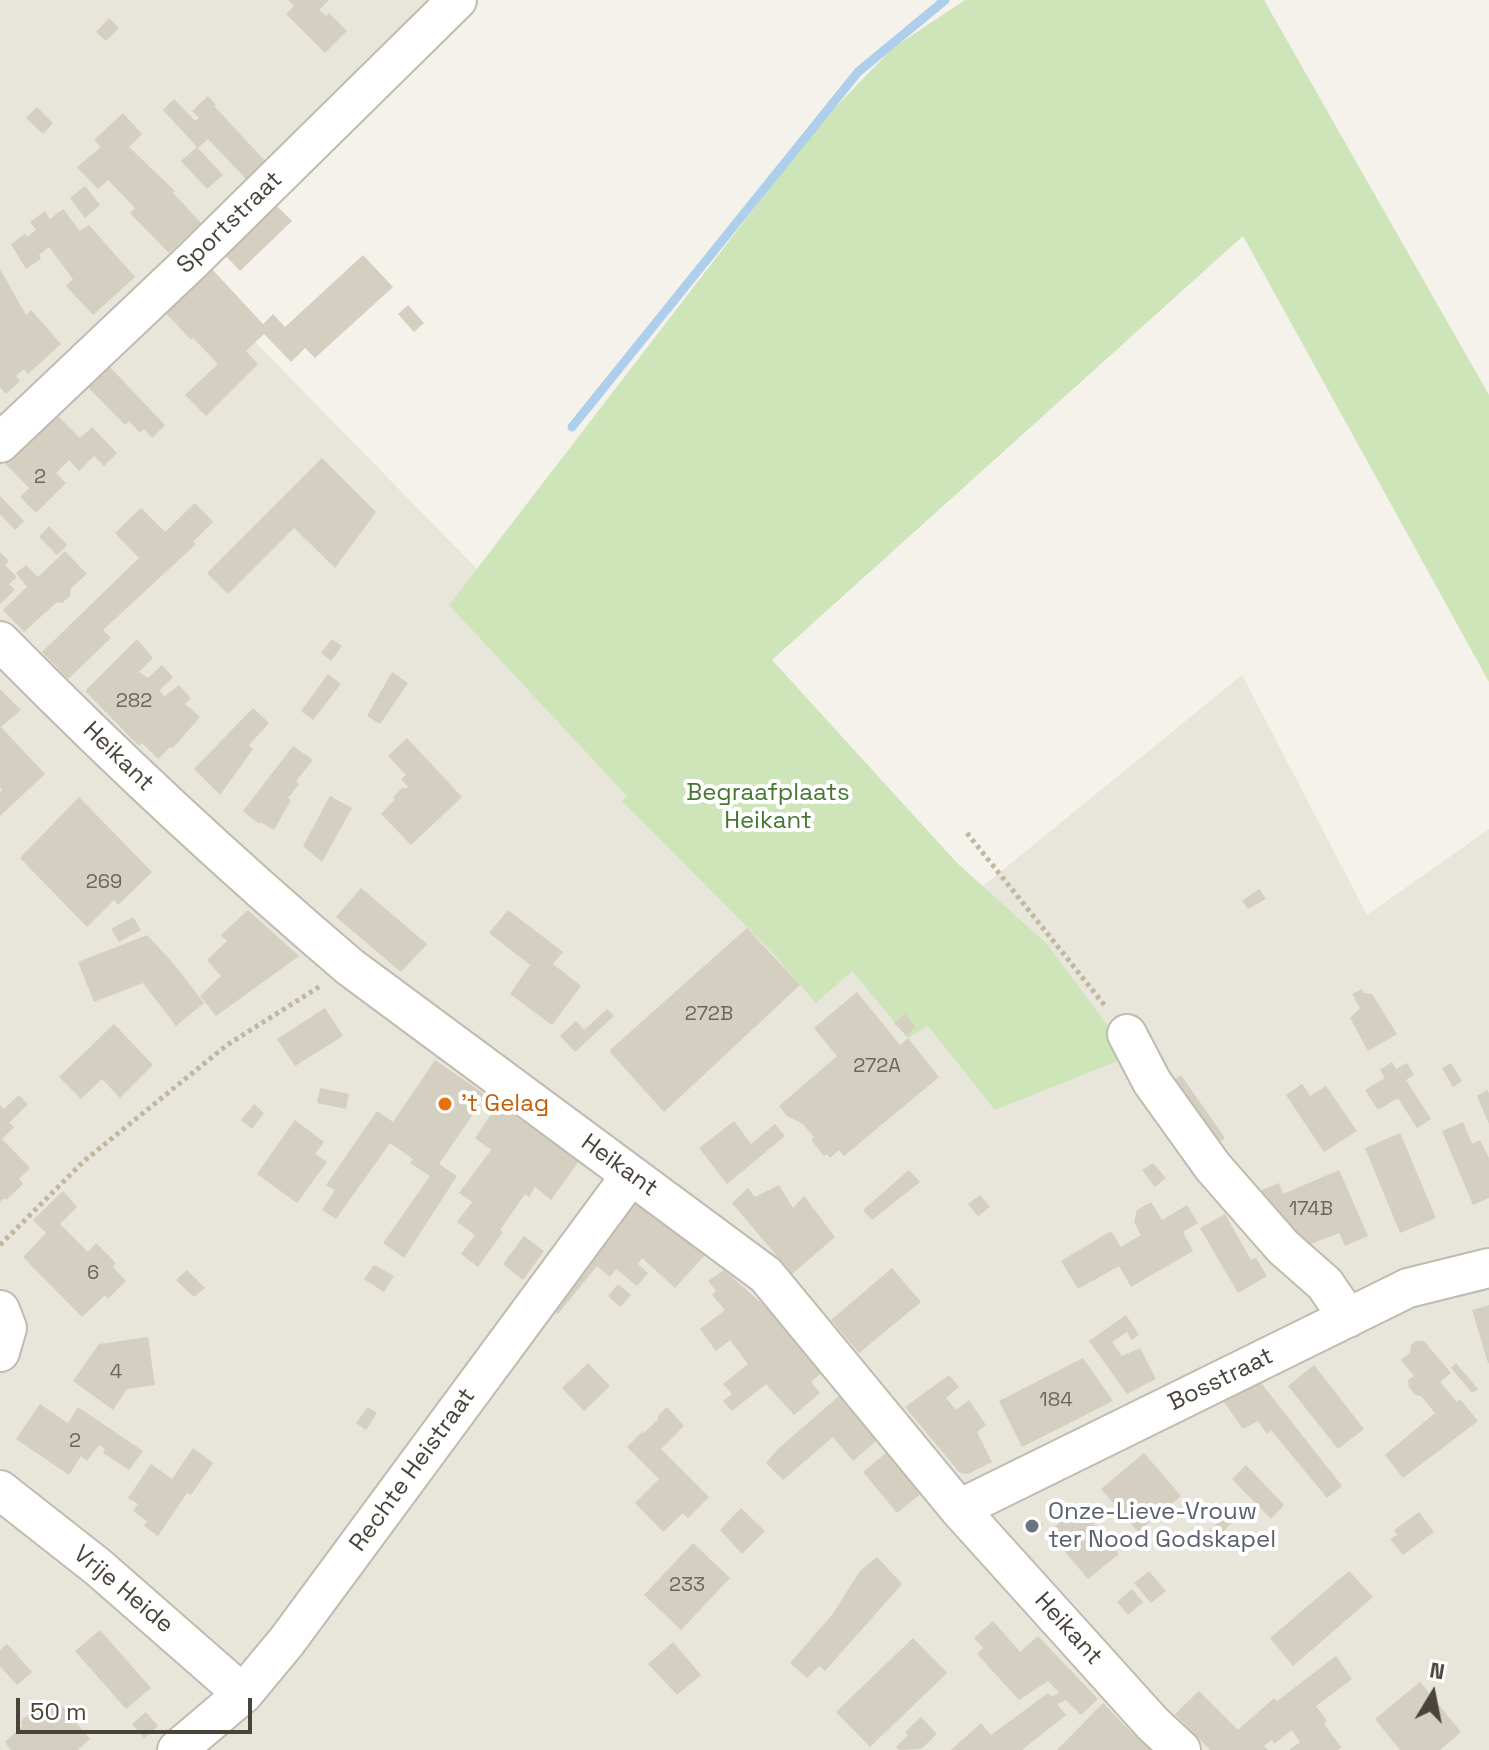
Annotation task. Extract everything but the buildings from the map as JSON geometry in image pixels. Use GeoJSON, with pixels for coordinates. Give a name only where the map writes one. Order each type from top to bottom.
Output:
{"type":"FeatureCollection","features":[{"type":"Feature","properties":{"kind":"street","name":"Sportstraat"},"geometry":{"type":"LineString","coordinates":[[0,443],[192,261],[457,0]]}},
{"type":"Feature","properties":{"kind":"street","name":"Heikant"},"geometry":{"type":"LineString","coordinates":[[0,641],[123,764],[350,967],[766,1275],[959,1509],[1153,1724],[1181,1750]]}},
{"type":"Feature","properties":{"kind":"street"},"geometry":{"type":"LineString","coordinates":[[1127,1034],[1152,1082],[1213,1167],[1283,1247],[1325,1284],[1348,1318]]}},
{"type":"Feature","properties":{"kind":"street","name":"Rechte Heistraat"},"geometry":{"type":"LineString","coordinates":[[177,1750],[243,1694],[287,1641],[631,1175]]}},
{"type":"Feature","properties":{"kind":"street","name":"Bosstraat"},"geometry":{"type":"LineString","coordinates":[[959,1509],[1408,1288],[1489,1268]]}},
{"type":"Feature","properties":{"kind":"street"},"geometry":{"type":"LineString","coordinates":[[0,1310],[7,1328],[0,1352]]}},
{"type":"Feature","properties":{"kind":"street","name":"Vrije Heide"},"geometry":{"type":"LineString","coordinates":[[0,1490],[98,1567],[243,1694]]}},
{"type":"Feature","properties":{"kind":"path"},"geometry":{"type":"LineString","coordinates":[[967,833],[1127,1034]]}},
{"type":"Feature","properties":{"kind":"path"},"geometry":{"type":"LineString","coordinates":[[0,1245],[84,1161],[227,1045],[350,967]]}},
{"type":"Feature","properties":{"kind":"shaded area"},"geometry":{"type":"Polygon","coordinates":[[[0,0],[435,0],[176,261],[477,569],[450,605],[772,660],[957,863],[983,886],[1242,675],[1367,915],[1489,829],[1489,1750],[0,1750],[0,0]]]}},
{"type":"Feature","properties":{"kind":"green space","name":"Begraafplaats Heikant"},"geometry":{"type":"Polygon","coordinates":[[[965,0],[1264,0],[1489,395],[1489,682],[1243,236],[772,660],[957,863],[1047,944],[1130,1056],[995,1110],[928,1026],[908,1038],[852,971],[816,1003],[770,950],[622,801],[627,796],[449,605],[819,124],[893,48],[965,0]]]}},
{"type":"Feature","properties":{"kind":"waterway"},"geometry":{"type":"LineString","coordinates":[[572,427],[858,72],[945,0]]}},
{"type":"Feature","properties":{"kind":"place","name":"'t Gelag"},"geometry":{"type":"Point","coordinates":[445,1104]}},
{"type":"Feature","properties":{"kind":"place","name":"Onze-Lieve-Vrouw ter Nood Godskapel"},"geometry":{"type":"Point","coordinates":[1032,1526]}}]}
